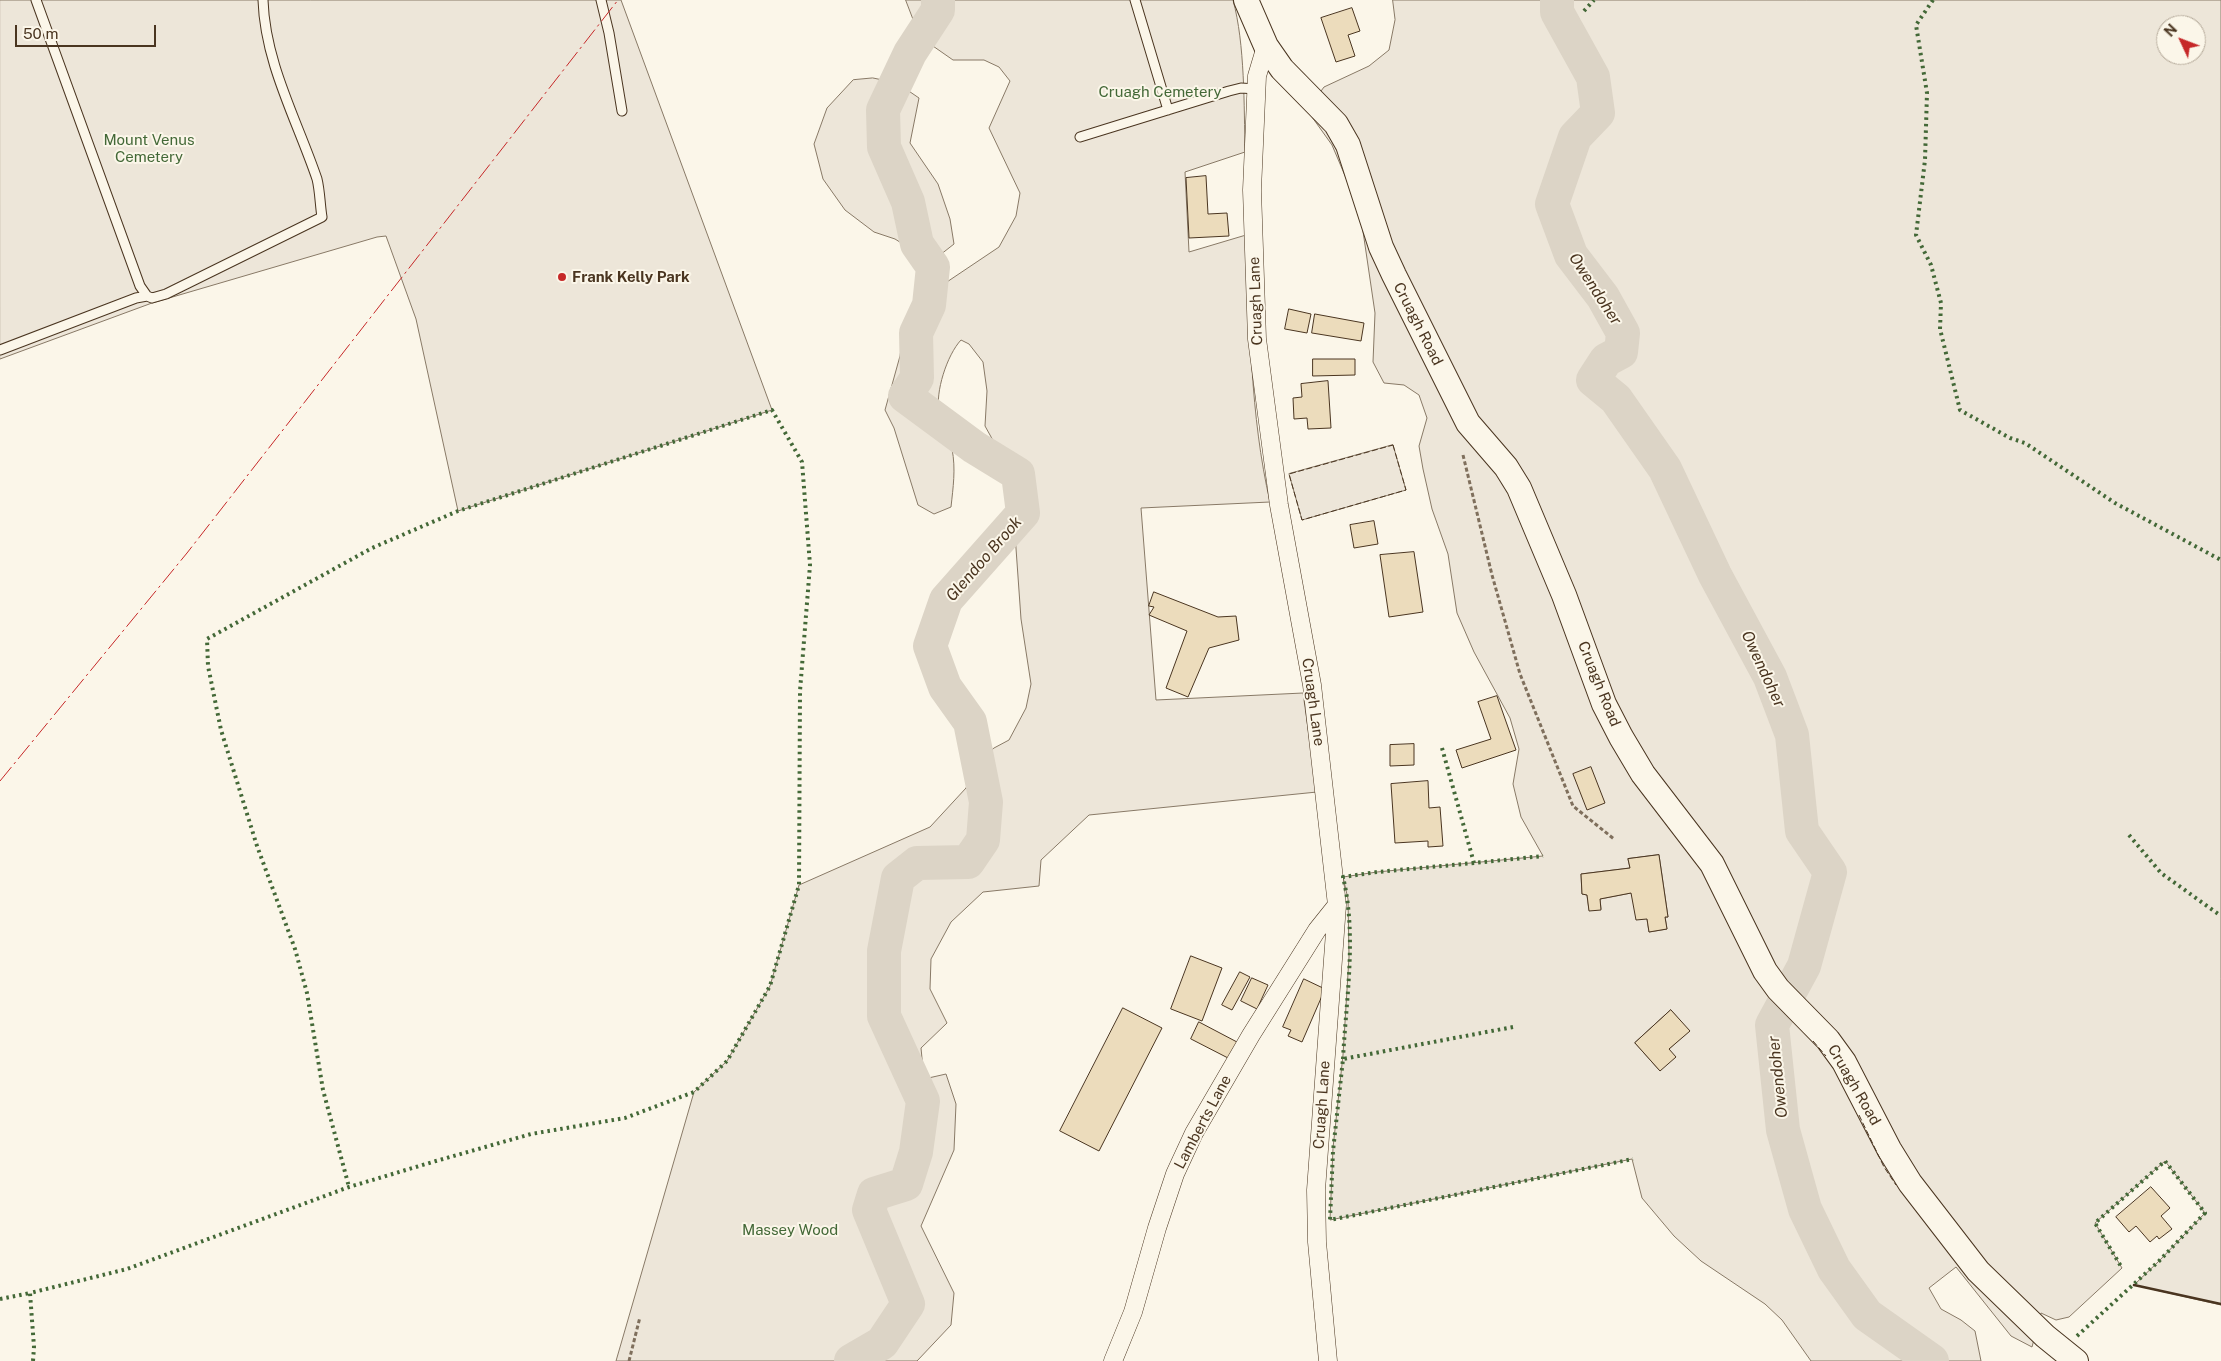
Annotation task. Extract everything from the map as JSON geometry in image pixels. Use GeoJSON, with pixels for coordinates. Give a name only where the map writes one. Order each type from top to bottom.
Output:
{"type":"FeatureCollection","features":[{"type":"Feature","properties":{"kind":"main road","name":"Cruagh Road"},"geometry":{"type":"LineString","coordinates":[[1246,0],[1266,46],[1282,69],[1336,124],[1348,145],[1381,247],[1468,423],[1506,467],[1519,488],[1564,595],[1604,704],[1621,737],[1644,774],[1712,864],[1765,971],[1778,989],[1828,1040],[1844,1062],[1889,1149],[1910,1183],[1978,1271],[2045,1336],[2076,1361]]}},
{"type":"Feature","properties":{"kind":"street","name":"Cruagh Lane"},"geometry":{"type":"LineString","coordinates":[[1266,46],[1257,76],[1252,190],[1257,339],[1279,504],[1312,685],[1337,905],[1316,1190],[1317,1242],[1328,1361]]}},
{"type":"Feature","properties":{"kind":"street","name":"Lamberts Lane"},"geometry":{"type":"LineString","coordinates":[[1112,1361],[1133,1312],[1156,1228],[1175,1174],[1194,1133],[1276,994],[1317,930],[1337,905]]}},
{"type":"Feature","properties":{"kind":"lane"},"geometry":{"type":"LineString","coordinates":[[36,0],[140,286],[147,296]]}},
{"type":"Feature","properties":{"kind":"lane"},"geometry":{"type":"LineString","coordinates":[[0,350],[136,298],[147,296],[152,298],[166,294],[322,217],[317,181],[303,148],[267,42],[263,0]]}},
{"type":"Feature","properties":{"kind":"lane"},"geometry":{"type":"LineString","coordinates":[[601,0],[609,33],[622,111]]}},
{"type":"Feature","properties":{"kind":"lane"},"geometry":{"type":"LineString","coordinates":[[1135,0],[1168,110]]}},
{"type":"Feature","properties":{"kind":"lane"},"geometry":{"type":"LineString","coordinates":[[1080,137],[1229,91],[1241,88],[1256,89]]}},
{"type":"Feature","properties":{"kind":"path"},"geometry":{"type":"LineString","coordinates":[[1463,455],[1492,575],[1520,674],[1574,806],[1614,839]]}},
{"type":"Feature","properties":{"kind":"path"},"geometry":{"type":"LineString","coordinates":[[629,1361],[640,1317]]}},
{"type":"Feature","properties":{"kind":"green space","name":"Mount Venus Cemetery"},"geometry":{"type":"Polygon","coordinates":[[[0,0],[621,0],[772,410],[458,511],[416,319],[386,236],[377,237],[152,303],[0,359],[0,0]]]}},
{"type":"Feature","properties":{"kind":"green space"},"geometry":{"type":"Polygon","coordinates":[[[906,0],[1233,0],[1242,55],[1245,152],[1185,172],[1189,252],[1246,235],[1255,403],[1263,469],[1270,502],[1141,508],[1156,700],[1303,693],[1317,792],[1089,815],[1041,860],[1039,886],[983,892],[951,922],[931,959],[930,989],[947,1023],[921,1048],[924,1079],[946,1074],[956,1104],[954,1150],[921,1226],[954,1293],[951,1325],[917,1361],[616,1361],[694,1092],[727,1061],[770,986],[799,885],[930,827],[966,788],[976,763],[994,748],[1009,740],[1026,708],[1031,684],[1021,619],[1013,506],[1005,462],[985,426],[987,391],[983,362],[969,344],[961,340],[951,355],[943,374],[938,404],[941,422],[951,444],[953,456],[954,478],[951,507],[934,514],[918,505],[894,428],[885,410],[900,356],[905,322],[926,296],[999,247],[1016,216],[1020,193],[989,128],[1010,81],[999,67],[984,60],[953,60],[920,37],[906,0]]]}},
{"type":"Feature","properties":{"kind":"green space"},"geometry":{"type":"Polygon","coordinates":[[[1393,0],[2221,0],[2221,1305],[2134,1285],[2205,1213],[2165,1161],[2095,1223],[2122,1268],[2069,1317],[2056,1320],[2041,1313],[2032,1347],[2011,1336],[1956,1267],[1929,1288],[1941,1309],[1961,1320],[1975,1331],[1981,1361],[1811,1361],[1782,1320],[1765,1304],[1701,1261],[1674,1236],[1642,1198],[1632,1159],[1330,1220],[1333,1148],[1343,1055],[1349,957],[1348,899],[1343,877],[1543,856],[1521,817],[1513,784],[1519,749],[1510,718],[1474,652],[1457,613],[1448,554],[1432,509],[1419,446],[1427,418],[1419,395],[1404,385],[1384,383],[1373,362],[1375,313],[1360,211],[1332,145],[1307,110],[1324,87],[1369,66],[1389,50],[1395,20],[1393,0]],[[1659,855],[1628,859],[1630,868],[1581,874],[1582,894],[1587,895],[1589,910],[1601,909],[1600,899],[1631,893],[1647,919],[1649,932],[1667,929],[1665,917],[1668,917],[1659,855]],[[1671,1010],[1635,1043],[1660,1071],[1669,1049],[1689,1031],[1671,1010]]]}},
{"type":"Feature","properties":{"kind":"green space"},"geometry":{"type":"Polygon","coordinates":[[[873,78],[897,83],[919,98],[910,143],[938,184],[950,219],[954,244],[940,255],[919,254],[895,239],[874,232],[845,210],[823,179],[814,144],[827,108],[853,80],[873,78]]]}},
{"type":"Feature","properties":{"kind":"green space"},"geometry":{"type":"Polygon","coordinates":[[[1393,445],[1406,490],[1302,520],[1289,474],[1393,445]]]}},
{"type":"Feature","properties":{"kind":"building"},"geometry":{"type":"Polygon","coordinates":[[[1352,8],[1360,31],[1348,35],[1355,56],[1336,62],[1321,18],[1352,8]]]}},
{"type":"Feature","properties":{"kind":"building"},"geometry":{"type":"Polygon","coordinates":[[[1206,176],[1208,214],[1227,213],[1229,236],[1189,238],[1186,178],[1206,176]]]}},
{"type":"Feature","properties":{"kind":"building"},"geometry":{"type":"Polygon","coordinates":[[[1289,309],[1311,314],[1307,333],[1285,329],[1289,309]]]}},
{"type":"Feature","properties":{"kind":"building"},"geometry":{"type":"Polygon","coordinates":[[[1315,314],[1364,323],[1361,341],[1312,333],[1315,314]]]}},
{"type":"Feature","properties":{"kind":"building"},"geometry":{"type":"Polygon","coordinates":[[[1313,359],[1355,359],[1355,375],[1313,376],[1313,359]]]}},
{"type":"Feature","properties":{"kind":"building"},"geometry":{"type":"Polygon","coordinates":[[[1328,381],[1331,428],[1308,429],[1307,418],[1294,419],[1293,398],[1302,397],[1301,384],[1328,381]]]}},
{"type":"Feature","properties":{"kind":"building"},"geometry":{"type":"Polygon","coordinates":[[[1374,521],[1378,544],[1354,548],[1350,525],[1374,521]]]}},
{"type":"Feature","properties":{"kind":"building"},"geometry":{"type":"Polygon","coordinates":[[[1414,552],[1423,612],[1389,617],[1380,555],[1414,552]]]}},
{"type":"Feature","properties":{"kind":"building"},"geometry":{"type":"Polygon","coordinates":[[[1154,592],[1218,617],[1236,616],[1239,640],[1209,648],[1188,697],[1166,688],[1187,631],[1149,615],[1154,607],[1149,606],[1154,592]]]}},
{"type":"Feature","properties":{"kind":"building"},"geometry":{"type":"Polygon","coordinates":[[[1497,696],[1516,750],[1462,768],[1456,750],[1491,739],[1478,702],[1497,696]]]}},
{"type":"Feature","properties":{"kind":"building"},"geometry":{"type":"Polygon","coordinates":[[[1414,744],[1414,765],[1390,766],[1390,745],[1414,744]]]}},
{"type":"Feature","properties":{"kind":"building"},"geometry":{"type":"Polygon","coordinates":[[[1591,767],[1605,803],[1587,810],[1573,774],[1591,767]]]}},
{"type":"Feature","properties":{"kind":"building"},"geometry":{"type":"Polygon","coordinates":[[[1428,781],[1429,808],[1440,807],[1443,846],[1428,847],[1428,841],[1395,843],[1391,784],[1428,781]]]}},
{"type":"Feature","properties":{"kind":"building"},"geometry":{"type":"Polygon","coordinates":[[[1659,855],[1668,917],[1665,917],[1667,929],[1649,932],[1647,919],[1636,920],[1631,893],[1600,899],[1601,910],[1589,911],[1587,895],[1582,894],[1581,874],[1630,868],[1628,859],[1659,855]]]}},
{"type":"Feature","properties":{"kind":"building"},"geometry":{"type":"Polygon","coordinates":[[[1191,956],[1222,968],[1202,1021],[1171,1009],[1191,956]]]}},
{"type":"Feature","properties":{"kind":"building"},"geometry":{"type":"Polygon","coordinates":[[[1240,972],[1250,977],[1232,1010],[1222,1005],[1240,972]]]}},
{"type":"Feature","properties":{"kind":"building"},"geometry":{"type":"Polygon","coordinates":[[[1252,978],[1268,985],[1257,1009],[1241,1001],[1252,978]]]}},
{"type":"Feature","properties":{"kind":"building"},"geometry":{"type":"Polygon","coordinates":[[[1304,979],[1325,989],[1302,1042],[1288,1036],[1291,1030],[1283,1027],[1304,979]]]}},
{"type":"Feature","properties":{"kind":"building"},"geometry":{"type":"Polygon","coordinates":[[[1123,1008],[1162,1028],[1099,1151],[1060,1131],[1123,1008]]]}},
{"type":"Feature","properties":{"kind":"building"},"geometry":{"type":"Polygon","coordinates":[[[1671,1010],[1690,1031],[1669,1049],[1676,1057],[1660,1071],[1635,1043],[1671,1010]]]}},
{"type":"Feature","properties":{"kind":"building"},"geometry":{"type":"Polygon","coordinates":[[[1199,1022],[1237,1042],[1228,1058],[1191,1039],[1199,1022]]]}},
{"type":"Feature","properties":{"kind":"building"},"geometry":{"type":"Polygon","coordinates":[[[2151,1187],[2170,1208],[2161,1216],[2172,1229],[2159,1239],[2157,1236],[2150,1242],[2136,1226],[2129,1232],[2116,1217],[2151,1187]]]}},
{"type":"Feature","properties":{"kind":"waterway","name":"Glendoo Brook"},"geometry":{"type":"LineString","coordinates":[[851,1361],[882,1343],[908,1304],[869,1210],[874,1194],[906,1184],[916,1152],[923,1101],[884,1016],[884,951],[898,878],[917,863],[968,862],[983,840],[986,802],[970,722],[945,687],[930,646],[946,600],[1023,513],[1018,474],[974,447],[905,396],[917,378],[916,333],[929,305],[933,267],[917,244],[908,202],[884,147],[883,110],[910,53],[938,10],[938,0]]}},
{"type":"Feature","properties":{"kind":"waterway","name":"Owendoher"},"geometry":{"type":"LineString","coordinates":[[1557,0],[1557,12],[1593,77],[1598,113],[1575,137],[1552,204],[1571,255],[1603,297],[1623,333],[1621,352],[1606,360],[1593,380],[1616,399],[1665,469],[1715,575],[1770,677],[1792,735],[1802,831],[1830,872],[1804,966],[1772,1025],[1783,1130],[1805,1209],[1834,1269],[1867,1315],[1932,1361]]}},
{"type":"Feature","properties":{"kind":"hedge"},"geometry":{"type":"LineString","coordinates":[[1584,11],[1594,0]]}},
{"type":"Feature","properties":{"kind":"hedge"},"geometry":{"type":"LineString","coordinates":[[1933,0],[1916,25],[1927,93],[1925,160],[1916,235],[1931,265],[1941,303],[1940,329],[1960,410],[2010,438],[2025,443],[2115,503],[2221,560]]}},
{"type":"Feature","properties":{"kind":"hedge"},"geometry":{"type":"LineString","coordinates":[[33,1361],[34,1347],[30,1293],[127,1269],[349,1187],[436,1161],[531,1134],[625,1118],[694,1092],[727,1061],[770,986],[799,885],[800,691],[810,565],[802,462],[772,410],[458,511],[372,548],[207,639],[208,666],[221,730],[257,846],[295,949],[307,993],[323,1090],[349,1187]]}},
{"type":"Feature","properties":{"kind":"hedge"},"geometry":{"type":"LineString","coordinates":[[1442,748],[1474,863],[1543,856]]}},
{"type":"Feature","properties":{"kind":"hedge"},"geometry":{"type":"LineString","coordinates":[[2129,835],[2161,873],[2221,916]]}},
{"type":"Feature","properties":{"kind":"hedge"},"geometry":{"type":"LineString","coordinates":[[1343,1059],[1350,945],[1347,899],[1343,877],[1474,863]]}},
{"type":"Feature","properties":{"kind":"hedge"},"geometry":{"type":"LineString","coordinates":[[1513,1027],[1343,1059],[1333,1151],[1330,1220],[1633,1159]]}},
{"type":"Feature","properties":{"kind":"hedge"},"geometry":{"type":"LineString","coordinates":[[2077,1336],[2159,1261],[2205,1213],[2165,1161],[2095,1223],[2122,1268]]}},
{"type":"Feature","properties":{"kind":"hedge"},"geometry":{"type":"LineString","coordinates":[[0,1299],[30,1293],[30,1295]]}},
{"type":"Feature","properties":{"kind":"fence"},"geometry":{"type":"LineString","coordinates":[[1393,445],[1406,490],[1302,520],[1289,474],[1393,445]]}},
{"type":"Feature","properties":{"kind":"fence"},"geometry":{"type":"LineString","coordinates":[[1813,1041],[1826,1056]]}},
{"type":"Feature","properties":{"kind":"fence"},"geometry":{"type":"LineString","coordinates":[[1859,1115],[1884,1167],[1896,1185]]}},
{"type":"Feature","properties":{"kind":"wall"},"geometry":{"type":"LineString","coordinates":[[2134,1285],[2221,1304]]}},
{"type":"Feature","properties":{"kind":"power"},"geometry":{"type":"LineString","coordinates":[[0,781],[187,553],[618,0]]}},
{"type":"Feature","properties":{"kind":"place","name":"Frank Kelly Park"},"geometry":{"type":"Point","coordinates":[562,277]}},
{"type":"Feature","properties":{"kind":"park label","name":"Cruagh Cemetery"},"geometry":{"type":"Point","coordinates":[1160,92]}},
{"type":"Feature","properties":{"kind":"park label","name":"Massey Wood"},"geometry":{"type":"Point","coordinates":[790,1230]}}]}
